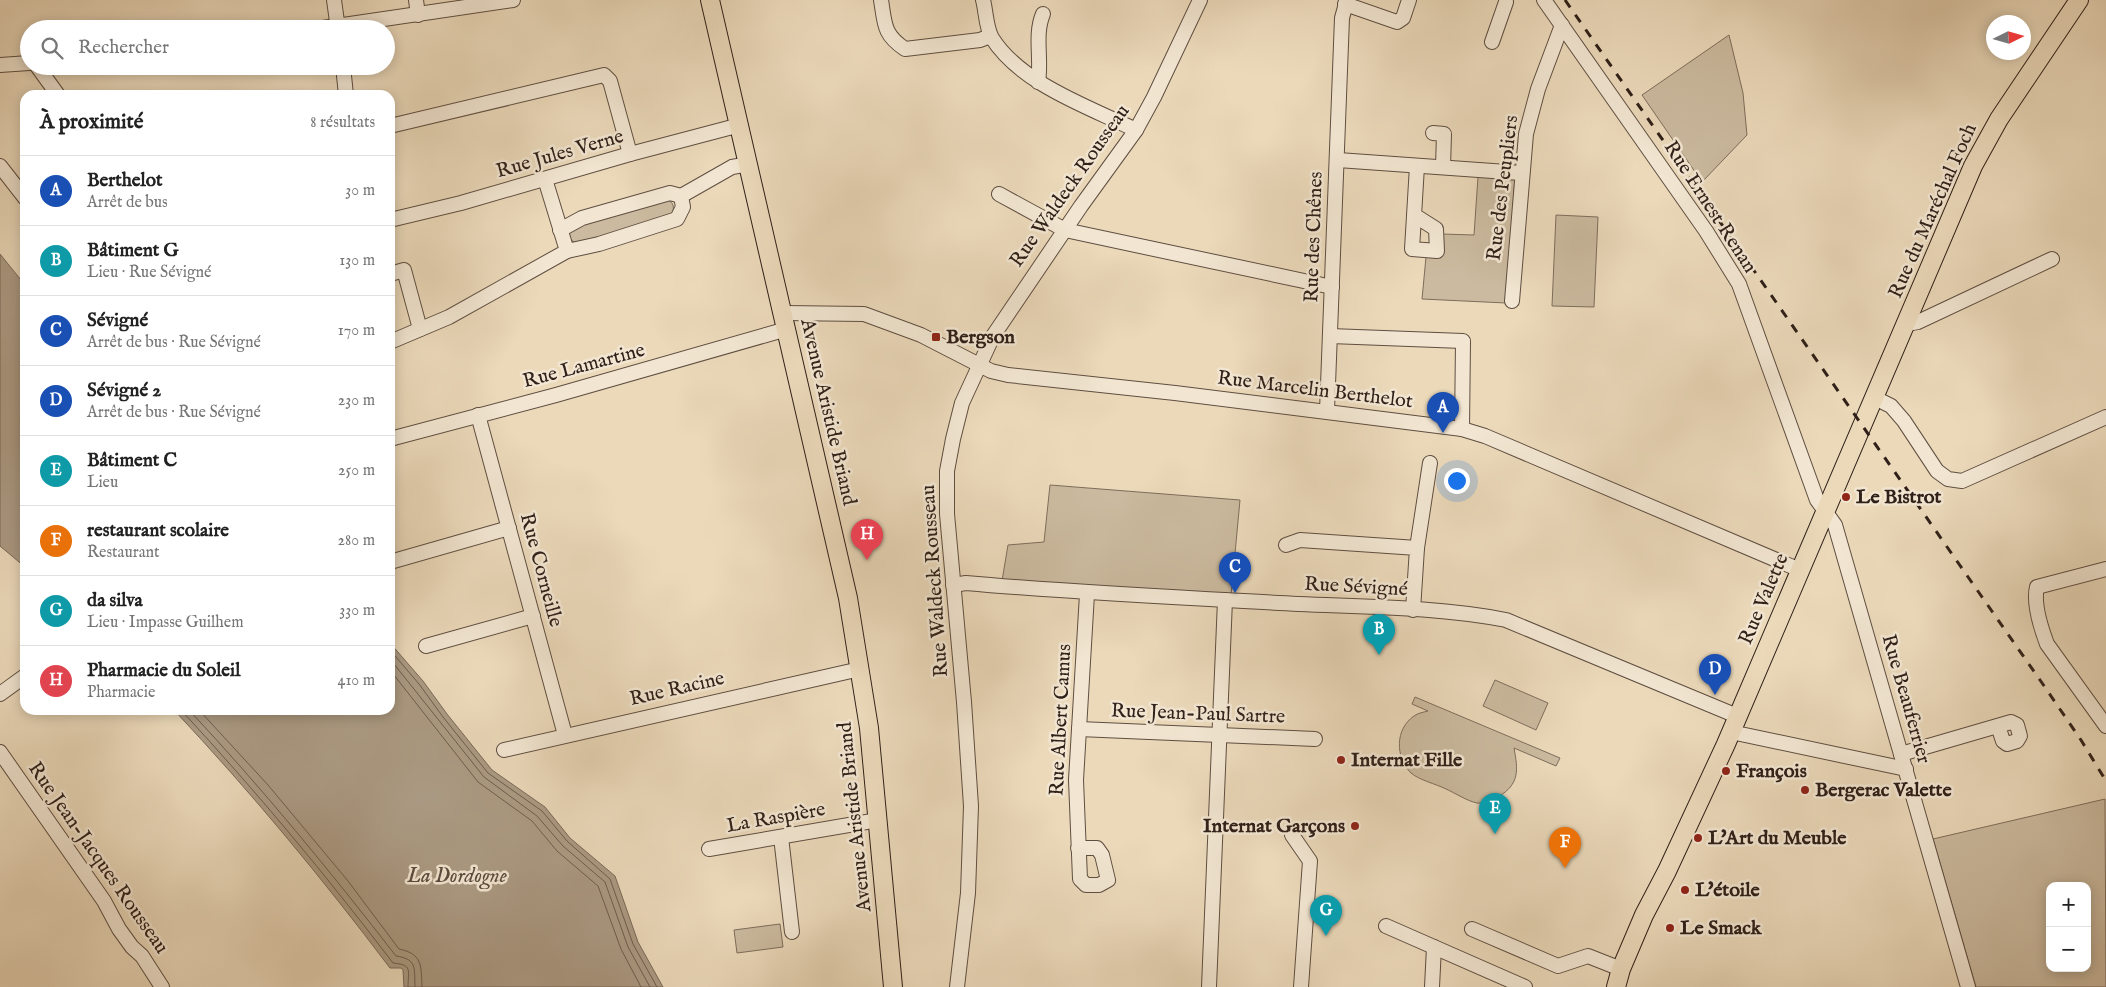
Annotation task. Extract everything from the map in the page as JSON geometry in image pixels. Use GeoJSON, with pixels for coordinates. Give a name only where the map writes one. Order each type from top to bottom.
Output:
{"type":"FeatureCollection","features":[{"type":"Feature","properties":{"kind":"main road","name":"Avenue Aristide Briand"},"geometry":{"type":"LineString","coordinates":[[710,0],[847,590],[869,728],[893,987]]}},
{"type":"Feature","properties":{"kind":"main road","name":"Rue du Maréchal Foch"},"geometry":{"type":"LineString","coordinates":[[1875,398],[1982,149],[2022,82],[2079,0]]}},
{"type":"Feature","properties":{"kind":"main road","name":"Rue Valette"},"geometry":{"type":"LineString","coordinates":[[1618,987],[1621,969],[1644,915],[1667,871],[1734,724],[1875,398]]}},
{"type":"Feature","properties":{"kind":"main road","name":"Rue Valette"},"geometry":{"type":"LineString","coordinates":[[1618,987],[1628,974],[1653,917],[1667,871]]}},
{"type":"Feature","properties":{"kind":"street"},"geometry":{"type":"LineString","coordinates":[[334,0],[337,20]]}},
{"type":"Feature","properties":{"kind":"street"},"geometry":{"type":"LineString","coordinates":[[416,0],[418,15]]}},
{"type":"Feature","properties":{"kind":"street"},"geometry":{"type":"LineString","coordinates":[[385,20],[513,0]]}},
{"type":"Feature","properties":{"kind":"street"},"geometry":{"type":"LineString","coordinates":[[881,0],[886,30],[892,40],[905,49],[980,40],[990,36]]}},
{"type":"Feature","properties":{"kind":"street"},"geometry":{"type":"LineString","coordinates":[[983,0],[990,36],[1027,75],[1136,130]]}},
{"type":"Feature","properties":{"kind":"street","name":"Rue Waldeck Rousseau"},"geometry":{"type":"LineString","coordinates":[[957,987],[968,893],[971,806],[964,702],[947,514],[947,472],[953,439],[962,403],[993,336],[1136,130],[1154,97],[1200,0]]}},
{"type":"Feature","properties":{"kind":"street"},"geometry":{"type":"LineString","coordinates":[[1346,2],[1397,22],[1403,18],[1409,0]]}},
{"type":"Feature","properties":{"kind":"street","name":"Rue Ernest Renan"},"geometry":{"type":"LineString","coordinates":[[1544,0],[1715,245],[1739,284],[1817,500],[1826,512]]}},
{"type":"Feature","properties":{"kind":"street"},"geometry":{"type":"LineString","coordinates":[[1492,42],[1504,1]]}},
{"type":"Feature","properties":{"kind":"street","name":"Rue des Chênes"},"geometry":{"type":"LineString","coordinates":[[1327,411],[1342,18],[1346,2]]}},
{"type":"Feature","properties":{"kind":"street"},"geometry":{"type":"LineString","coordinates":[[1038,82],[1040,70],[1039,23],[1043,14]]}},
{"type":"Feature","properties":{"kind":"street","name":"Rue des Peupliers"},"geometry":{"type":"LineString","coordinates":[[1512,301],[1521,173],[1526,134],[1538,89],[1562,26]]}},
{"type":"Feature","properties":{"kind":"street"},"geometry":{"type":"LineString","coordinates":[[0,65],[20,63]]}},
{"type":"Feature","properties":{"kind":"street"},"geometry":{"type":"LineString","coordinates":[[43,75],[54,90]]}},
{"type":"Feature","properties":{"kind":"street"},"geometry":{"type":"LineString","coordinates":[[344,75],[345,90]]}},
{"type":"Feature","properties":{"kind":"street"},"geometry":{"type":"LineString","coordinates":[[395,125],[604,75],[610,81],[630,154]]}},
{"type":"Feature","properties":{"kind":"street","name":"Rue Jules Verne"},"geometry":{"type":"LineString","coordinates":[[395,219],[461,203],[630,154],[740,125]]}},
{"type":"Feature","properties":{"kind":"street"},"geometry":{"type":"LineString","coordinates":[[1433,133],[1444,134],[1443,167]]}},
{"type":"Feature","properties":{"kind":"street"},"geometry":{"type":"LineString","coordinates":[[1338,160],[1521,173]]}},
{"type":"Feature","properties":{"kind":"street"},"geometry":{"type":"LineString","coordinates":[[560,230],[582,218],[670,193],[681,196],[732,167],[749,164]]}},
{"type":"Feature","properties":{"kind":"street"},"geometry":{"type":"LineString","coordinates":[[0,166],[20,192]]}},
{"type":"Feature","properties":{"kind":"street"},"geometry":{"type":"LineString","coordinates":[[1414,215],[1417,166]]}},
{"type":"Feature","properties":{"kind":"street"},"geometry":{"type":"LineString","coordinates":[[545,179],[567,251]]}},
{"type":"Feature","properties":{"kind":"street"},"geometry":{"type":"LineString","coordinates":[[999,194],[1065,230],[1332,288]]}},
{"type":"Feature","properties":{"kind":"street"},"geometry":{"type":"LineString","coordinates":[[395,340],[449,317],[567,251],[599,244],[677,219],[683,207],[681,196]]}},
{"type":"Feature","properties":{"kind":"street"},"geometry":{"type":"LineString","coordinates":[[1907,324],[1918,322],[2052,259]]}},
{"type":"Feature","properties":{"kind":"street"},"geometry":{"type":"LineString","coordinates":[[395,273],[404,270],[420,329]]}},
{"type":"Feature","properties":{"kind":"street","name":"Rue Lamartine"},"geometry":{"type":"LineString","coordinates":[[395,438],[556,395],[785,321],[864,314],[921,335],[979,364]]}},
{"type":"Feature","properties":{"kind":"street"},"geometry":{"type":"LineString","coordinates":[[1330,336],[1464,342],[1462,429]]}},
{"type":"Feature","properties":{"kind":"street","name":"Rue Marcelin Berthelot"},"geometry":{"type":"LineString","coordinates":[[979,364],[991,371],[1008,375],[1327,411],[1462,429],[1485,436],[1800,570]]}},
{"type":"Feature","properties":{"kind":"street"},"geometry":{"type":"LineString","coordinates":[[1875,398],[1891,406],[1904,421],[1937,471],[1948,479],[1962,481],[2106,417]]}},
{"type":"Feature","properties":{"kind":"street","name":"Rue Corneille"},"geometry":{"type":"LineString","coordinates":[[478,415],[565,735]]}},
{"type":"Feature","properties":{"kind":"street"},"geometry":{"type":"LineString","coordinates":[[1413,610],[1417,548],[1430,462]]}},
{"type":"Feature","properties":{"kind":"street","name":"Rue Beauferrier"},"geometry":{"type":"LineString","coordinates":[[1826,512],[1835,525],[1968,987]]}},
{"type":"Feature","properties":{"kind":"street"},"geometry":{"type":"LineString","coordinates":[[395,561],[509,528]]}},
{"type":"Feature","properties":{"kind":"street"},"geometry":{"type":"LineString","coordinates":[[1286,546],[1300,540],[1417,548]]}},
{"type":"Feature","properties":{"kind":"street"},"geometry":{"type":"LineString","coordinates":[[2106,569],[2037,587],[2035,594],[2043,634],[2047,644],[2106,726]]}},
{"type":"Feature","properties":{"kind":"street","name":"Rue Sévigné"},"geometry":{"type":"LineString","coordinates":[[953,585],[966,583],[1087,594],[1413,610],[1480,615],[1506,620],[1734,724],[1906,769]]}},
{"type":"Feature","properties":{"kind":"street","name":"Rue Albert Camus"},"geometry":{"type":"LineString","coordinates":[[1078,848],[1076,780],[1087,594]]}},
{"type":"Feature","properties":{"kind":"street"},"geometry":{"type":"LineString","coordinates":[[1209,987],[1225,600]]}},
{"type":"Feature","properties":{"kind":"street"},"geometry":{"type":"LineString","coordinates":[[426,646],[533,616]]}},
{"type":"Feature","properties":{"kind":"street","name":"Rue Racine"},"geometry":{"type":"LineString","coordinates":[[504,750],[860,669]]}},
{"type":"Feature","properties":{"kind":"street"},"geometry":{"type":"LineString","coordinates":[[0,694],[20,680]]}},
{"type":"Feature","properties":{"kind":"street"},"geometry":{"type":"LineString","coordinates":[[1902,754],[1998,726]]}},
{"type":"Feature","properties":{"kind":"street","name":"Rue Jean-Paul Sartre"},"geometry":{"type":"LineString","coordinates":[[1079,729],[1315,739]]}},
{"type":"Feature","properties":{"kind":"street","name":"Rue Jean-Jacques Rousseau"},"geometry":{"type":"LineString","coordinates":[[0,752],[104,901],[119,929],[132,947],[142,956],[162,987]]}},
{"type":"Feature","properties":{"kind":"street","name":"La Raspière"},"geometry":{"type":"LineString","coordinates":[[709,849],[878,820]]}},
{"type":"Feature","properties":{"kind":"street"},"geometry":{"type":"LineString","coordinates":[[1292,835],[1310,861],[1301,987]]}},
{"type":"Feature","properties":{"kind":"street"},"geometry":{"type":"LineString","coordinates":[[781,837],[792,932]]}},
{"type":"Feature","properties":{"kind":"street"},"geometry":{"type":"LineString","coordinates":[[1386,926],[1525,987]]}},
{"type":"Feature","properties":{"kind":"street"},"geometry":{"type":"LineString","coordinates":[[1472,929],[1558,966],[1588,956],[1621,969]]}},
{"type":"Feature","properties":{"kind":"street"},"geometry":{"type":"LineString","coordinates":[[1432,987],[1434,948]]}},
{"type":"Feature","properties":{"kind":"shaded area"},"geometry":{"type":"Polygon","coordinates":[[[1729,35],[1743,93],[1747,135],[1702,182],[1642,95],[1729,35]]]}},
{"type":"Feature","properties":{"kind":"shaded area"},"geometry":{"type":"Polygon","coordinates":[[[1478,177],[1515,177],[1506,303],[1422,299],[1426,257],[1441,258],[1442,234],[1474,235],[1478,177]]]}},
{"type":"Feature","properties":{"kind":"shaded area"},"geometry":{"type":"Polygon","coordinates":[[[665,199],[672,203],[673,206],[670,216],[582,242],[574,242],[569,238],[567,232],[571,226],[665,199]]]}},
{"type":"Feature","properties":{"kind":"shaded area"},"geometry":{"type":"Polygon","coordinates":[[[1556,215],[1598,217],[1594,307],[1552,306],[1556,215]]]}},
{"type":"Feature","properties":{"kind":"shaded area"},"geometry":{"type":"Polygon","coordinates":[[[1050,485],[1240,500],[1231,596],[1002,581],[1008,545],[1044,542],[1050,485]]]}},
{"type":"Feature","properties":{"kind":"shaded area"},"geometry":{"type":"Polygon","coordinates":[[[1495,680],[1548,703],[1536,730],[1483,706],[1495,680]]]}},
{"type":"Feature","properties":{"kind":"shaded area"},"geometry":{"type":"Polygon","coordinates":[[[1415,697],[1560,758],[1556,766],[1514,748],[1516,776],[1510,787],[1498,797],[1488,801],[1477,803],[1469,801],[1442,787],[1418,778],[1411,773],[1402,759],[1399,743],[1403,728],[1414,716],[1428,711],[1412,704],[1415,697]]]}},
{"type":"Feature","properties":{"kind":"shaded area"},"geometry":{"type":"Polygon","coordinates":[[[2105,799],[2106,987],[1976,987],[1933,839],[2105,799]]]}},
{"type":"Feature","properties":{"kind":"shaded area"},"geometry":{"type":"Polygon","coordinates":[[[780,924],[783,947],[737,953],[734,930],[780,924]]]}},
{"type":"Feature","properties":{"kind":"water"},"geometry":{"type":"Polygon","coordinates":[[[0,254],[20,279],[20,563],[0,546],[0,254]]]}},
{"type":"Feature","properties":{"kind":"water","name":"La Dordogne"},"geometry":{"type":"Polygon","coordinates":[[[395,649],[423,681],[492,770],[545,807],[570,838],[615,876],[638,942],[663,987],[404,987],[403,970],[401,968],[390,968],[338,901],[231,772],[179,715],[395,715],[395,649]]]}},
{"type":"Feature","properties":{"kind":"railway"},"geometry":{"type":"LineString","coordinates":[[1565,0],[2040,680],[2081,740],[2106,781]]}},
{"type":"Feature","properties":{"kind":"place","name":"Bergson"},"geometry":{"type":"Point","coordinates":[936,337]}},
{"type":"Feature","properties":{"kind":"place","name":"Berthelot"},"geometry":{"type":"Point","coordinates":[1443,433]}},
{"type":"Feature","properties":{"kind":"place","name":"Le Bistrot"},"geometry":{"type":"Point","coordinates":[1846,497]}},
{"type":"Feature","properties":{"kind":"place","name":"Pharmacie du Soleil"},"geometry":{"type":"Point","coordinates":[867,560]}},
{"type":"Feature","properties":{"kind":"place","name":"Sévigné"},"geometry":{"type":"Point","coordinates":[1235,593]}},
{"type":"Feature","properties":{"kind":"place","name":"Bâtiment G"},"geometry":{"type":"Point","coordinates":[1379,655]}},
{"type":"Feature","properties":{"kind":"place","name":"Sévigné 2"},"geometry":{"type":"Point","coordinates":[1715,695]}},
{"type":"Feature","properties":{"kind":"place","name":"Internat Fille"},"geometry":{"type":"Point","coordinates":[1341,760]}},
{"type":"Feature","properties":{"kind":"place","name":"François"},"geometry":{"type":"Point","coordinates":[1726,771]}},
{"type":"Feature","properties":{"kind":"place","name":"Bergerac Valette"},"geometry":{"type":"Point","coordinates":[1805,790]}},
{"type":"Feature","properties":{"kind":"place","name":"Internat Garçons"},"geometry":{"type":"Point","coordinates":[1355,826]}},
{"type":"Feature","properties":{"kind":"place","name":"Bâtiment C"},"geometry":{"type":"Point","coordinates":[1495,834]}},
{"type":"Feature","properties":{"kind":"place","name":"L'Art du Meuble"},"geometry":{"type":"Point","coordinates":[1698,838]}},
{"type":"Feature","properties":{"kind":"place","name":"restaurant scolaire"},"geometry":{"type":"Point","coordinates":[1565,868]}},
{"type":"Feature","properties":{"kind":"place","name":"L'étoile"},"geometry":{"type":"Point","coordinates":[1685,890]}},
{"type":"Feature","properties":{"kind":"place","name":"Le Smack"},"geometry":{"type":"Point","coordinates":[1670,928]}},
{"type":"Feature","properties":{"kind":"place","name":"da silva"},"geometry":{"type":"Point","coordinates":[1326,936]}}]}
